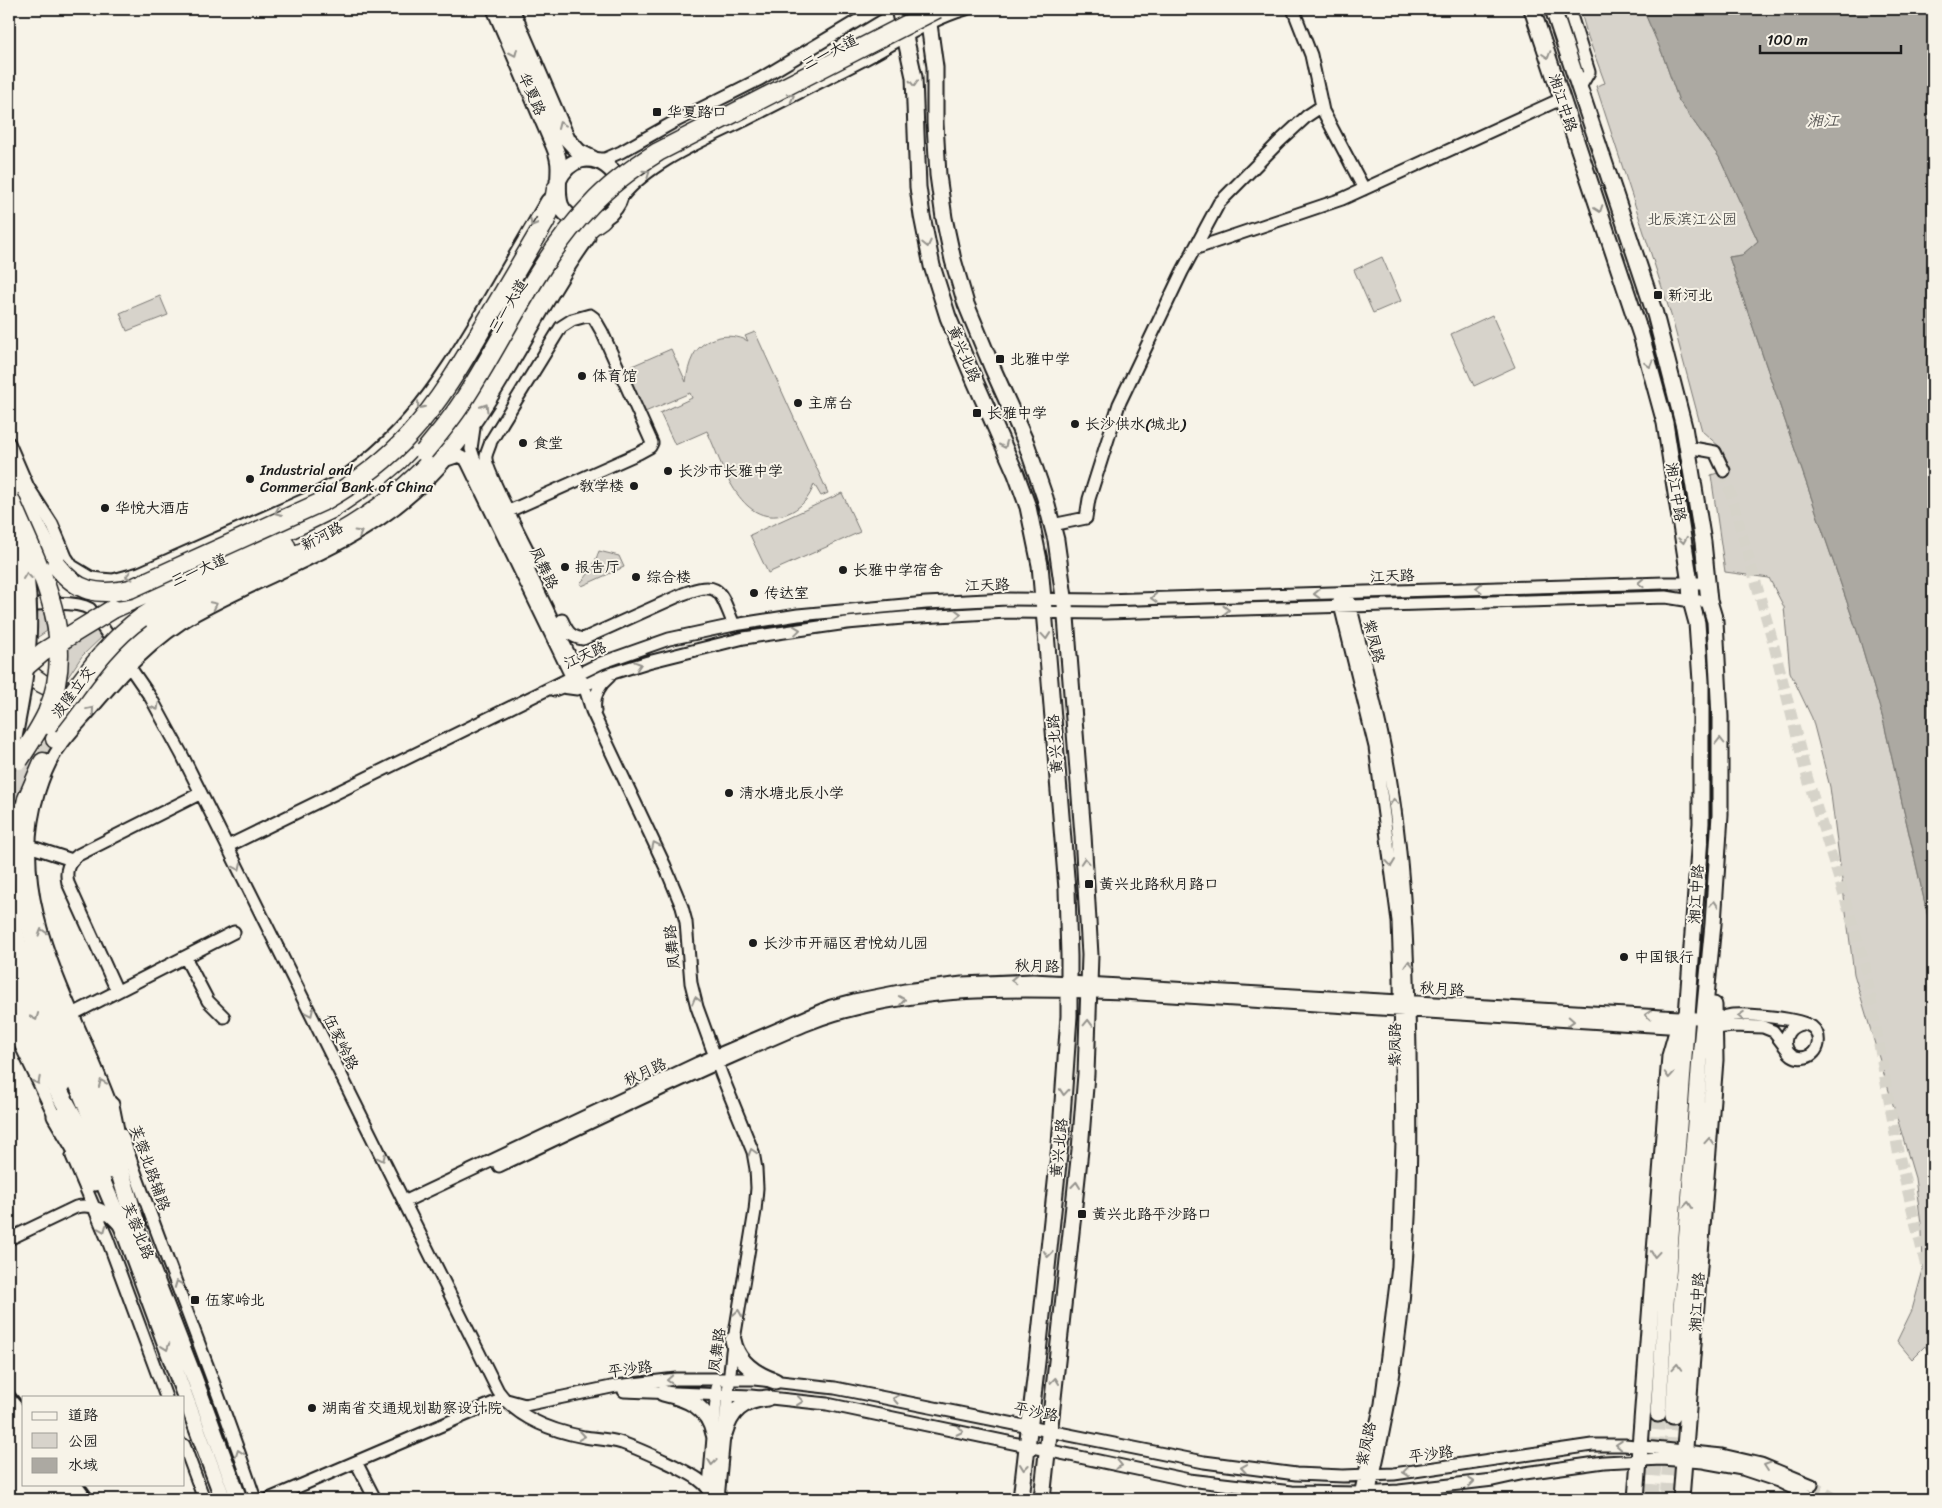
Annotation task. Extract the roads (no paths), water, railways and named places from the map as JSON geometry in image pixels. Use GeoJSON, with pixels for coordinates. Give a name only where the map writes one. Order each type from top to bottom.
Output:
{"type":"FeatureCollection","features":[{"type":"Feature","properties":{"kind":"highway","name":"三一大道"},"geometry":{"type":"LineString","coordinates":[[403,465],[446,408],[551,236],[589,192],[629,159],[648,147],[914,9]]}},
{"type":"Feature","properties":{"kind":"highway","name":"三一大道"},"geometry":{"type":"LineString","coordinates":[[142,618],[198,586],[341,519],[368,493],[403,465],[424,452],[461,404],[554,250],[577,220],[607,189],[638,164],[937,9]]}},
{"type":"Feature","properties":{"kind":"highway"},"geometry":{"type":"LineString","coordinates":[[9,464],[29,512],[56,565],[73,582],[84,589],[100,592],[130,589],[326,500],[347,488],[372,469],[416,427],[434,406],[462,364],[545,222],[554,201],[557,185]]}},
{"type":"Feature","properties":{"kind":"highway"},"geometry":{"type":"LineString","coordinates":[[9,640],[29,673],[38,682],[65,692],[88,688],[104,678],[125,660],[170,617],[347,528],[390,499],[421,470],[443,455],[449,440],[473,407],[572,247],[586,231],[608,214]]}},
{"type":"Feature","properties":{"kind":"highway"},"geometry":{"type":"LineString","coordinates":[[403,465],[416,427]]}},
{"type":"Feature","properties":{"kind":"highway"},"geometry":{"type":"LineString","coordinates":[[403,465],[443,455]]}},
{"type":"Feature","properties":{"kind":"highway"},"geometry":{"type":"LineString","coordinates":[[326,500],[368,493]]}},
{"type":"Feature","properties":{"kind":"highway"},"geometry":{"type":"LineString","coordinates":[[347,528],[368,493]]}},
{"type":"Feature","properties":{"kind":"highway","name":"三一大道"},"geometry":{"type":"LineString","coordinates":[[9,681],[43,652],[113,609],[368,493]]}},
{"type":"Feature","properties":{"kind":"highway"},"geometry":{"type":"LineString","coordinates":[[9,499],[47,587],[58,630],[58,665],[54,692],[43,721],[12,764]]}},
{"type":"Feature","properties":{"kind":"highway","name":"波隆立交"},"geometry":{"type":"LineString","coordinates":[[12,764],[50,723],[98,659],[123,633],[142,618]]}},
{"type":"Feature","properties":{"kind":"highway"},"geometry":{"type":"LineString","coordinates":[[55,739],[104,678]]}},
{"type":"Feature","properties":{"kind":"highway"},"geometry":{"type":"LineString","coordinates":[[19,845],[27,799],[43,762]]}},
{"type":"Feature","properties":{"kind":"highway"},"geometry":{"type":"LineString","coordinates":[[9,808],[16,823],[24,900],[38,955],[100,1106],[133,1230]]}},
{"type":"Feature","properties":{"kind":"highway"},"geometry":{"type":"LineString","coordinates":[[9,954],[18,976],[36,1050],[87,1143]]}},
{"type":"Feature","properties":{"kind":"main road","name":"华夏路"},"geometry":{"type":"LineString","coordinates":[[495,9],[558,157],[557,185]]}},
{"type":"Feature","properties":{"kind":"main road","name":"华夏路"},"geometry":{"type":"LineString","coordinates":[[511,9],[567,139],[579,152],[593,159]]}},
{"type":"Feature","properties":{"kind":"main road","name":"黄兴北路"},"geometry":{"type":"LineString","coordinates":[[899,9],[914,77],[918,187],[932,266],[959,344],[1022,488],[1036,544],[1044,606],[1067,889],[1069,986],[1060,1145],[1021,1499]]}},
{"type":"Feature","properties":{"kind":"main road","name":"黄兴北路"},"geometry":{"type":"LineString","coordinates":[[924,9],[929,24],[935,67],[935,123],[938,176],[953,260],[966,304],[1026,443],[1045,498],[1060,562],[1065,606],[1087,889],[1090,955],[1086,1074],[1080,1150],[1042,1499]]}},
{"type":"Feature","properties":{"kind":"main road","name":"湘江中路"},"geometry":{"type":"LineString","coordinates":[[1532,9],[1644,344],[1665,423],[1690,583],[1691,601],[1697,623],[1702,772],[1698,886],[1688,993],[1683,1022],[1666,1415],[1709,1024],[1720,815],[1720,718],[1715,621],[1710,601],[1703,542],[1684,427],[1654,314],[1553,9]]}},
{"type":"Feature","properties":{"kind":"main road"},"geometry":{"type":"LineString","coordinates":[[584,159],[593,159],[610,167],[619,182],[620,191],[608,214],[586,222],[571,217],[560,205],[557,185],[568,166],[584,159]]}},
{"type":"Feature","properties":{"kind":"main road"},"geometry":{"type":"LineString","coordinates":[[9,455],[28,487]]}},
{"type":"Feature","properties":{"kind":"main road"},"geometry":{"type":"LineString","coordinates":[[9,499],[25,563],[30,615],[26,677],[12,764]]}},
{"type":"Feature","properties":{"kind":"main road"},"geometry":{"type":"LineString","coordinates":[[9,543],[17,593],[19,627],[17,658],[9,706]]}},
{"type":"Feature","properties":{"kind":"main road"},"geometry":{"type":"LineString","coordinates":[[9,904],[19,945],[18,976]]}},
{"type":"Feature","properties":{"kind":"main road"},"geometry":{"type":"LineString","coordinates":[[9,948],[18,976]]}},
{"type":"Feature","properties":{"kind":"main road","name":"芙蓉北路"},"geometry":{"type":"LineString","coordinates":[[18,976],[133,1230],[203,1400],[239,1499]]}},
{"type":"Feature","properties":{"kind":"main road","name":"湘江中路"},"geometry":{"type":"LineString","coordinates":[[1636,1499],[1670,1056],[1683,1022]]}},
{"type":"Feature","properties":{"kind":"main road","name":"湘江中路"},"geometry":{"type":"LineString","coordinates":[[1681,1499],[1710,1133],[1714,1060],[1709,1024]]}},
{"type":"Feature","properties":{"kind":"main road"},"geometry":{"type":"LineString","coordinates":[[111,1105],[133,1230]]}},
{"type":"Feature","properties":{"kind":"main road"},"geometry":{"type":"LineString","coordinates":[[55,1116],[133,1230]]}},
{"type":"Feature","properties":{"kind":"main road","name":"芙蓉北路"},"geometry":{"type":"LineString","coordinates":[[87,1143],[133,1230],[222,1499]]}},
{"type":"Feature","properties":{"kind":"main road"},"geometry":{"type":"LineString","coordinates":[[733,1340],[735,1348],[743,1361],[759,1375],[775,1381]]}},
{"type":"Feature","properties":{"kind":"main road"},"geometry":{"type":"LineString","coordinates":[[663,1393],[684,1398],[698,1405],[708,1416],[719,1434],[731,1415],[738,1408],[754,1400],[767,1398]]}},
{"type":"Feature","properties":{"kind":"street"},"geometry":{"type":"LineString","coordinates":[[593,159],[605,159],[621,152],[674,122],[760,79],[858,18],[877,9]]}},
{"type":"Feature","properties":{"kind":"street","name":"新河路"},"geometry":{"type":"LineString","coordinates":[[19,845],[54,755],[125,660],[196,614],[345,542],[370,527],[415,493],[443,455],[474,425],[570,265],[587,240],[635,182],[674,157],[868,57],[905,35],[954,12],[966,9]]}},
{"type":"Feature","properties":{"kind":"street"},"geometry":{"type":"LineString","coordinates":[[1293,9],[1311,55],[1323,111],[1364,189]]}},
{"type":"Feature","properties":{"kind":"street"},"geometry":{"type":"LineString","coordinates":[[1569,9],[1590,72],[1579,88]]}},
{"type":"Feature","properties":{"kind":"street"},"geometry":{"type":"LineString","coordinates":[[1194,249],[1342,199],[1561,99]]}},
{"type":"Feature","properties":{"kind":"street"},"geometry":{"type":"LineString","coordinates":[[1052,525],[1086,518],[1089,499],[1119,404],[1194,249],[1219,203],[1280,141],[1307,116],[1322,106]]}},
{"type":"Feature","properties":{"kind":"street"},"geometry":{"type":"LineString","coordinates":[[9,443],[28,487],[52,524],[66,557],[72,566],[92,578],[113,580],[161,565],[306,499],[330,487],[358,468],[396,434],[419,408],[440,380],[557,185]]}},
{"type":"Feature","properties":{"kind":"street"},"geometry":{"type":"LineString","coordinates":[[509,511],[640,453],[650,447],[652,443],[602,332],[590,314],[572,320],[561,327],[491,441],[486,457],[487,464],[509,511],[568,634],[582,639],[683,594],[709,586],[720,593],[734,625]]}},
{"type":"Feature","properties":{"kind":"street","name":"凤舞路"},"geometry":{"type":"LineString","coordinates":[[474,425],[471,450],[474,458],[564,643],[580,687],[682,906],[686,922],[691,983],[697,1007],[753,1152],[756,1169],[755,1211],[733,1340],[723,1378],[719,1434],[718,1499]]}},
{"type":"Feature","properties":{"kind":"street"},"geometry":{"type":"LineString","coordinates":[[1688,446],[1715,452],[1724,471]]}},
{"type":"Feature","properties":{"kind":"street","name":"凤舞路"},"geometry":{"type":"LineString","coordinates":[[443,455],[459,456],[468,464],[563,660],[575,675]]}},
{"type":"Feature","properties":{"kind":"street"},"geometry":{"type":"LineString","coordinates":[[9,606],[70,603],[84,606],[92,578]]}},
{"type":"Feature","properties":{"kind":"street","name":"江天路"},"geometry":{"type":"LineString","coordinates":[[1065,606],[1342,593],[1708,583]]}},
{"type":"Feature","properties":{"kind":"street","name":"紫凤路"},"geometry":{"type":"LineString","coordinates":[[1342,593],[1376,747],[1398,921],[1405,1007],[1398,1266],[1381,1404],[1365,1496]]}},
{"type":"Feature","properties":{"kind":"street","name":"江天路"},"geometry":{"type":"LineString","coordinates":[[228,848],[575,675],[612,659],[669,639],[734,625],[798,615],[926,603],[1044,606],[1346,607],[1666,597],[1691,601],[1710,601]]}},
{"type":"Feature","properties":{"kind":"street","name":"伍家岭路"},"geometry":{"type":"LineString","coordinates":[[84,606],[94,614],[166,724],[503,1399],[513,1408],[549,1428],[569,1434],[623,1443],[696,1478],[709,1495]]}},
{"type":"Feature","properties":{"kind":"street","name":"江天路"},"geometry":{"type":"LineString","coordinates":[[228,848],[562,687],[580,687],[620,671],[696,648],[744,638],[847,623],[1044,606]]}},
{"type":"Feature","properties":{"kind":"street"},"geometry":{"type":"LineString","coordinates":[[564,643],[573,654],[584,661],[598,662],[612,659]]}},
{"type":"Feature","properties":{"kind":"street"},"geometry":{"type":"LineString","coordinates":[[554,685],[564,671],[563,660]]}},
{"type":"Feature","properties":{"kind":"street"},"geometry":{"type":"LineString","coordinates":[[598,725],[594,707],[597,693],[606,680],[620,671]]}},
{"type":"Feature","properties":{"kind":"street"},"geometry":{"type":"LineString","coordinates":[[117,991],[68,883],[66,871],[72,860],[78,855],[201,793]]}},
{"type":"Feature","properties":{"kind":"street"},"geometry":{"type":"LineString","coordinates":[[19,845],[72,860]]}},
{"type":"Feature","properties":{"kind":"street","name":"芙蓉北路辅路"},"geometry":{"type":"LineString","coordinates":[[19,845],[33,890],[46,946],[111,1105],[218,1393],[255,1499]]}},
{"type":"Feature","properties":{"kind":"street"},"geometry":{"type":"LineString","coordinates":[[73,1014],[234,932]]}},
{"type":"Feature","properties":{"kind":"street"},"geometry":{"type":"LineString","coordinates":[[185,957],[208,1001],[224,1017]]}},
{"type":"Feature","properties":{"kind":"street","name":"秋月路"},"geometry":{"type":"LineString","coordinates":[[406,1206],[808,1015],[854,1000],[905,990],[962,983],[1034,980],[1069,986],[1709,1024]]}},
{"type":"Feature","properties":{"kind":"street"},"geometry":{"type":"LineString","coordinates":[[1732,1015],[1784,1019],[1813,1028],[1818,1037],[1817,1048],[1810,1056],[1799,1058],[1789,1052],[1773,1031],[1763,1026],[1709,1024],[1732,1015]]}},
{"type":"Feature","properties":{"kind":"street"},"geometry":{"type":"LineString","coordinates":[[9,1021],[55,1116],[94,1207],[166,1396]]}},
{"type":"Feature","properties":{"kind":"street"},"geometry":{"type":"LineString","coordinates":[[1786,1048],[1785,1042],[1788,1032],[1791,1028],[1802,1024]]}},
{"type":"Feature","properties":{"kind":"street"},"geometry":{"type":"LineString","coordinates":[[9,1232],[74,1201],[81,1194],[83,1181]]}},
{"type":"Feature","properties":{"kind":"street"},"geometry":{"type":"LineString","coordinates":[[9,1239],[76,1207],[85,1205],[94,1207],[133,1230],[157,1229]]}},
{"type":"Feature","properties":{"kind":"street","name":"平沙路"},"geometry":{"type":"LineString","coordinates":[[289,1499],[358,1465],[503,1399],[525,1405],[584,1391],[632,1384],[676,1379],[723,1378],[775,1381],[835,1388],[1204,1462],[1296,1474],[1370,1475],[1462,1465],[1608,1444],[1639,1453],[1685,1456],[1742,1469],[1810,1490]]}},
{"type":"Feature","properties":{"kind":"street","name":"平沙路"},"geometry":{"type":"LineString","coordinates":[[269,1499],[502,1407],[531,1409],[617,1391],[637,1390],[767,1398],[850,1408],[1215,1484],[1292,1492],[1365,1496],[1493,1480],[1526,1473],[1604,1462],[1639,1453]]}},
{"type":"Feature","properties":{"kind":"street"},"geometry":{"type":"LineString","coordinates":[[203,1400],[218,1393]]}},
{"type":"Feature","properties":{"kind":"street","name":"凤舞路"},"geometry":{"type":"LineString","coordinates":[[709,1495],[719,1434]]}},
{"type":"Feature","properties":{"kind":"street"},"geometry":{"type":"LineString","coordinates":[[185,1448],[204,1499]]}},
{"type":"Feature","properties":{"kind":"street"},"geometry":{"type":"LineString","coordinates":[[358,1465],[375,1499]]}},
{"type":"Feature","properties":{"kind":"water","name":"湘江"},"geometry":{"type":"Polygon","coordinates":[[[1643,9],[1933,9],[1933,939],[1883,719],[1859,637],[1729,257],[1742,255],[1758,241],[1719,157],[1679,101],[1662,53],[1643,9]]]}},
{"type":"Feature","properties":{"kind":"tunnel"},"geometry":{"type":"LineString","coordinates":[[1724,471],[1773,642],[1806,773],[1864,960],[1898,1151],[1933,1296]]}},
{"type":"Feature","properties":{"kind":"tunnel"},"geometry":{"type":"LineString","coordinates":[[43,762],[55,739]]}},
{"type":"Feature","properties":{"kind":"tunnel"},"geometry":{"type":"LineString","coordinates":[[1651,1499],[1658,1414]]}},
{"type":"Feature","properties":{"kind":"tunnel"},"geometry":{"type":"LineString","coordinates":[[1667,1499],[1673,1416]]}},
{"type":"Feature","properties":{"kind":"tunnel"},"geometry":{"type":"LineString","coordinates":[[1812,1485],[1836,1499]]}},
{"type":"Feature","properties":{"kind":"railway"},"geometry":{"type":"LineString","coordinates":[[9,1387],[22,1403]]}},
{"type":"Feature","properties":{"kind":"railway"},"geometry":{"type":"LineString","coordinates":[[85,1486],[95,1499]]}},
{"type":"Feature","properties":{"kind":"place","name":"华夏路口"},"geometry":{"type":"Point","coordinates":[657,112]}},
{"type":"Feature","properties":{"kind":"place","name":"新河北"},"geometry":{"type":"Point","coordinates":[1658,295]}},
{"type":"Feature","properties":{"kind":"place","name":"北雅中学"},"geometry":{"type":"Point","coordinates":[1000,359]}},
{"type":"Feature","properties":{"kind":"place","name":"体育馆"},"geometry":{"type":"Point","coordinates":[582,376]}},
{"type":"Feature","properties":{"kind":"place","name":"主席台"},"geometry":{"type":"Point","coordinates":[798,403]}},
{"type":"Feature","properties":{"kind":"place","name":"长雅中学"},"geometry":{"type":"Point","coordinates":[977,413]}},
{"type":"Feature","properties":{"kind":"place","name":"长沙供水(城北)"},"geometry":{"type":"Point","coordinates":[1075,424]}},
{"type":"Feature","properties":{"kind":"place","name":"食堂"},"geometry":{"type":"Point","coordinates":[523,443]}},
{"type":"Feature","properties":{"kind":"place","name":"长沙市长雅中学"},"geometry":{"type":"Point","coordinates":[668,471]}},
{"type":"Feature","properties":{"kind":"place","name":"Industrial and Commercial Bank of China"},"geometry":{"type":"Point","coordinates":[250,479]}},
{"type":"Feature","properties":{"kind":"place","name":"教学楼"},"geometry":{"type":"Point","coordinates":[634,486]}},
{"type":"Feature","properties":{"kind":"place","name":"华悦大酒店"},"geometry":{"type":"Point","coordinates":[105,508]}},
{"type":"Feature","properties":{"kind":"place","name":"报告厅"},"geometry":{"type":"Point","coordinates":[565,567]}},
{"type":"Feature","properties":{"kind":"place","name":"长雅中学宿舍"},"geometry":{"type":"Point","coordinates":[843,570]}},
{"type":"Feature","properties":{"kind":"place","name":"综合楼"},"geometry":{"type":"Point","coordinates":[636,577]}},
{"type":"Feature","properties":{"kind":"place","name":"传达室"},"geometry":{"type":"Point","coordinates":[754,593]}},
{"type":"Feature","properties":{"kind":"place","name":"清水塘北辰小学"},"geometry":{"type":"Point","coordinates":[729,793]}},
{"type":"Feature","properties":{"kind":"place","name":"黄兴北路秋月路口"},"geometry":{"type":"Point","coordinates":[1089,884]}},
{"type":"Feature","properties":{"kind":"place","name":"长沙市开福区君悦幼儿园"},"geometry":{"type":"Point","coordinates":[753,943]}},
{"type":"Feature","properties":{"kind":"place","name":"中国银行"},"geometry":{"type":"Point","coordinates":[1624,957]}},
{"type":"Feature","properties":{"kind":"place","name":"黄兴北路平沙路口"},"geometry":{"type":"Point","coordinates":[1082,1214]}},
{"type":"Feature","properties":{"kind":"place","name":"伍家岭北"},"geometry":{"type":"Point","coordinates":[195,1300]}},
{"type":"Feature","properties":{"kind":"place","name":"湖南省交通规划勘察设计院"},"geometry":{"type":"Point","coordinates":[312,1408]}},
{"type":"Feature","properties":{"kind":"park label","name":"北辰滨江公园"},"geometry":{"type":"Point","coordinates":[1692,219]}}]}
